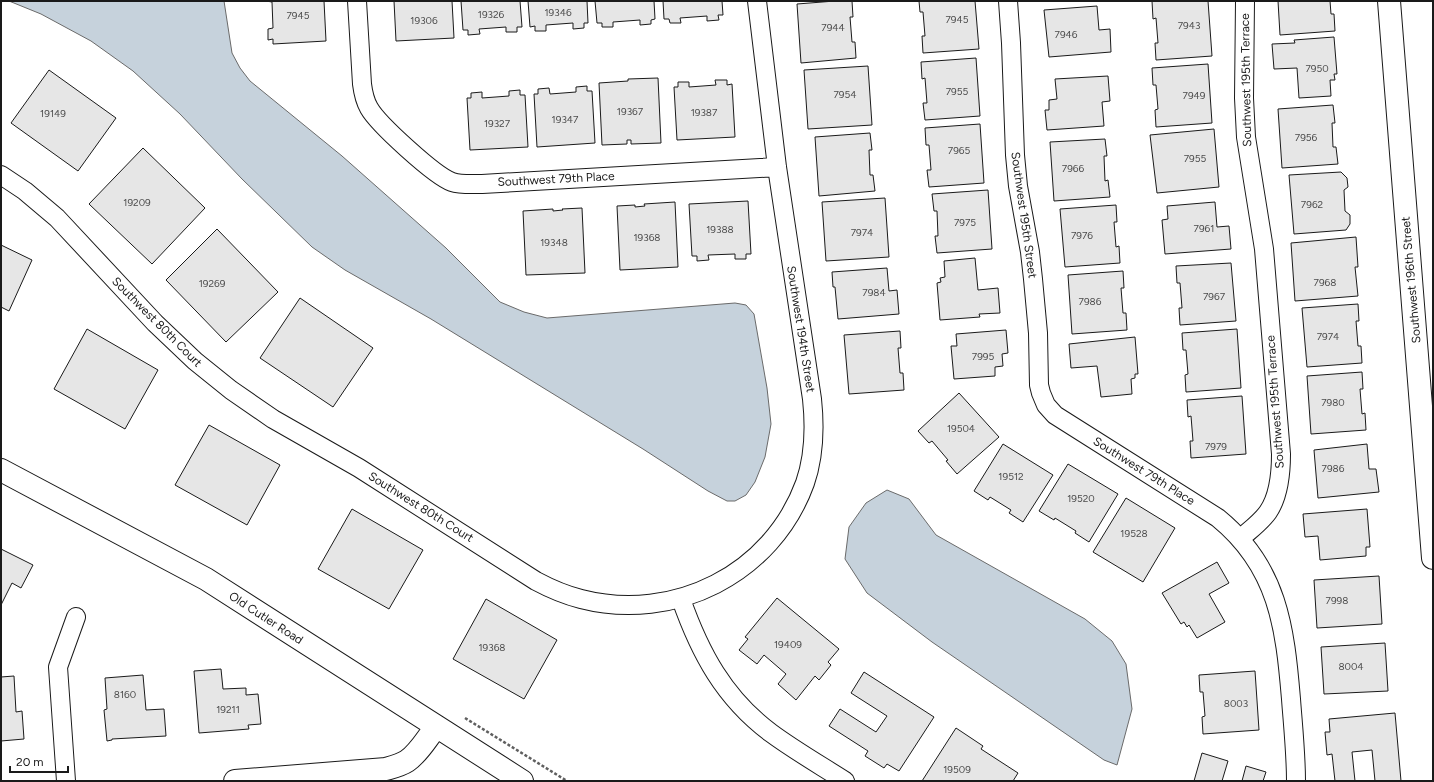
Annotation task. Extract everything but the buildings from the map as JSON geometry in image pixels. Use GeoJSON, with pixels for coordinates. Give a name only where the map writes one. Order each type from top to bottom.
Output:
{"type":"FeatureCollection","features":[{"type":"Feature","properties":{"kind":"street","name":"Southwest 79th Place"},"geometry":{"type":"LineString","coordinates":[[357,1],[362,84],[367,104],[380,122],[421,160],[441,176],[456,183],[482,184],[777,167]]}},
{"type":"Feature","properties":{"kind":"street","name":"Southwest 194th Street"},"geometry":{"type":"LineString","coordinates":[[681,599],[701,591],[732,574],[758,554],[773,538],[786,520],[800,495],[812,454],[813,410],[777,167],[757,1]]}},
{"type":"Feature","properties":{"kind":"street","name":"Southwest 195th Street"},"geometry":{"type":"LineString","coordinates":[[1008,1],[1016,171],[1033,279],[1038,333],[1039,385],[1046,404]]}},
{"type":"Feature","properties":{"kind":"street","name":"Southwest 195th Terrace"},"geometry":{"type":"LineString","coordinates":[[1241,538],[1262,519],[1271,506],[1279,481],[1281,454],[1264,249],[1246,137],[1244,105],[1245,1]]}},
{"type":"Feature","properties":{"kind":"street","name":"Southwest 196th Street"},"geometry":{"type":"LineString","coordinates":[[1389,1],[1433,558]]}},
{"type":"Feature","properties":{"kind":"street","name":"Southwest 80th Court"},"geometry":{"type":"LineString","coordinates":[[1,175],[36,199],[57,218],[155,323],[195,361],[231,390],[273,419],[359,468],[531,578],[548,587],[583,600],[609,603],[648,604],[681,599]]}},
{"type":"Feature","properties":{"kind":"street","name":"Southwest 79th Place"},"geometry":{"type":"LineString","coordinates":[[1046,404],[1055,415],[1063,421],[1218,518],[1241,538]]}},
{"type":"Feature","properties":{"kind":"street","name":"Old Cutler Road"},"geometry":{"type":"LineString","coordinates":[[1,470],[206,579],[522,781]]}},
{"type":"Feature","properties":{"kind":"street"},"geometry":{"type":"LineString","coordinates":[[1241,538],[1255,558],[1274,597],[1283,626],[1291,695],[1296,781]]}},
{"type":"Feature","properties":{"kind":"street"},"geometry":{"type":"LineString","coordinates":[[681,599],[706,660],[722,683],[737,700],[771,733],[845,781]]}},
{"type":"Feature","properties":{"kind":"street"},"geometry":{"type":"LineString","coordinates":[[66,781],[58,667],[76,617]]}},
{"type":"Feature","properties":{"kind":"street"},"geometry":{"type":"LineString","coordinates":[[235,781],[387,775],[414,755],[436,727]]}},
{"type":"Feature","properties":{"kind":"shaded area"},"geometry":{"type":"Polygon","coordinates":[[[9,1],[224,1],[232,53],[240,68],[250,81],[342,156],[446,248],[500,302],[524,312],[547,318],[735,303],[746,305],[754,314],[767,388],[771,424],[765,457],[755,482],[746,495],[735,501],[727,501],[708,491],[643,449],[431,319],[345,270],[312,247],[242,179],[180,114],[133,71],[91,41],[41,14],[9,1]]]}},
{"type":"Feature","properties":{"kind":"shaded area"},"geometry":{"type":"Polygon","coordinates":[[[887,490],[909,499],[936,535],[1085,619],[1112,641],[1126,664],[1132,709],[1117,765],[1104,760],[932,642],[867,593],[845,559],[849,527],[866,503],[887,490]]]}}]}
